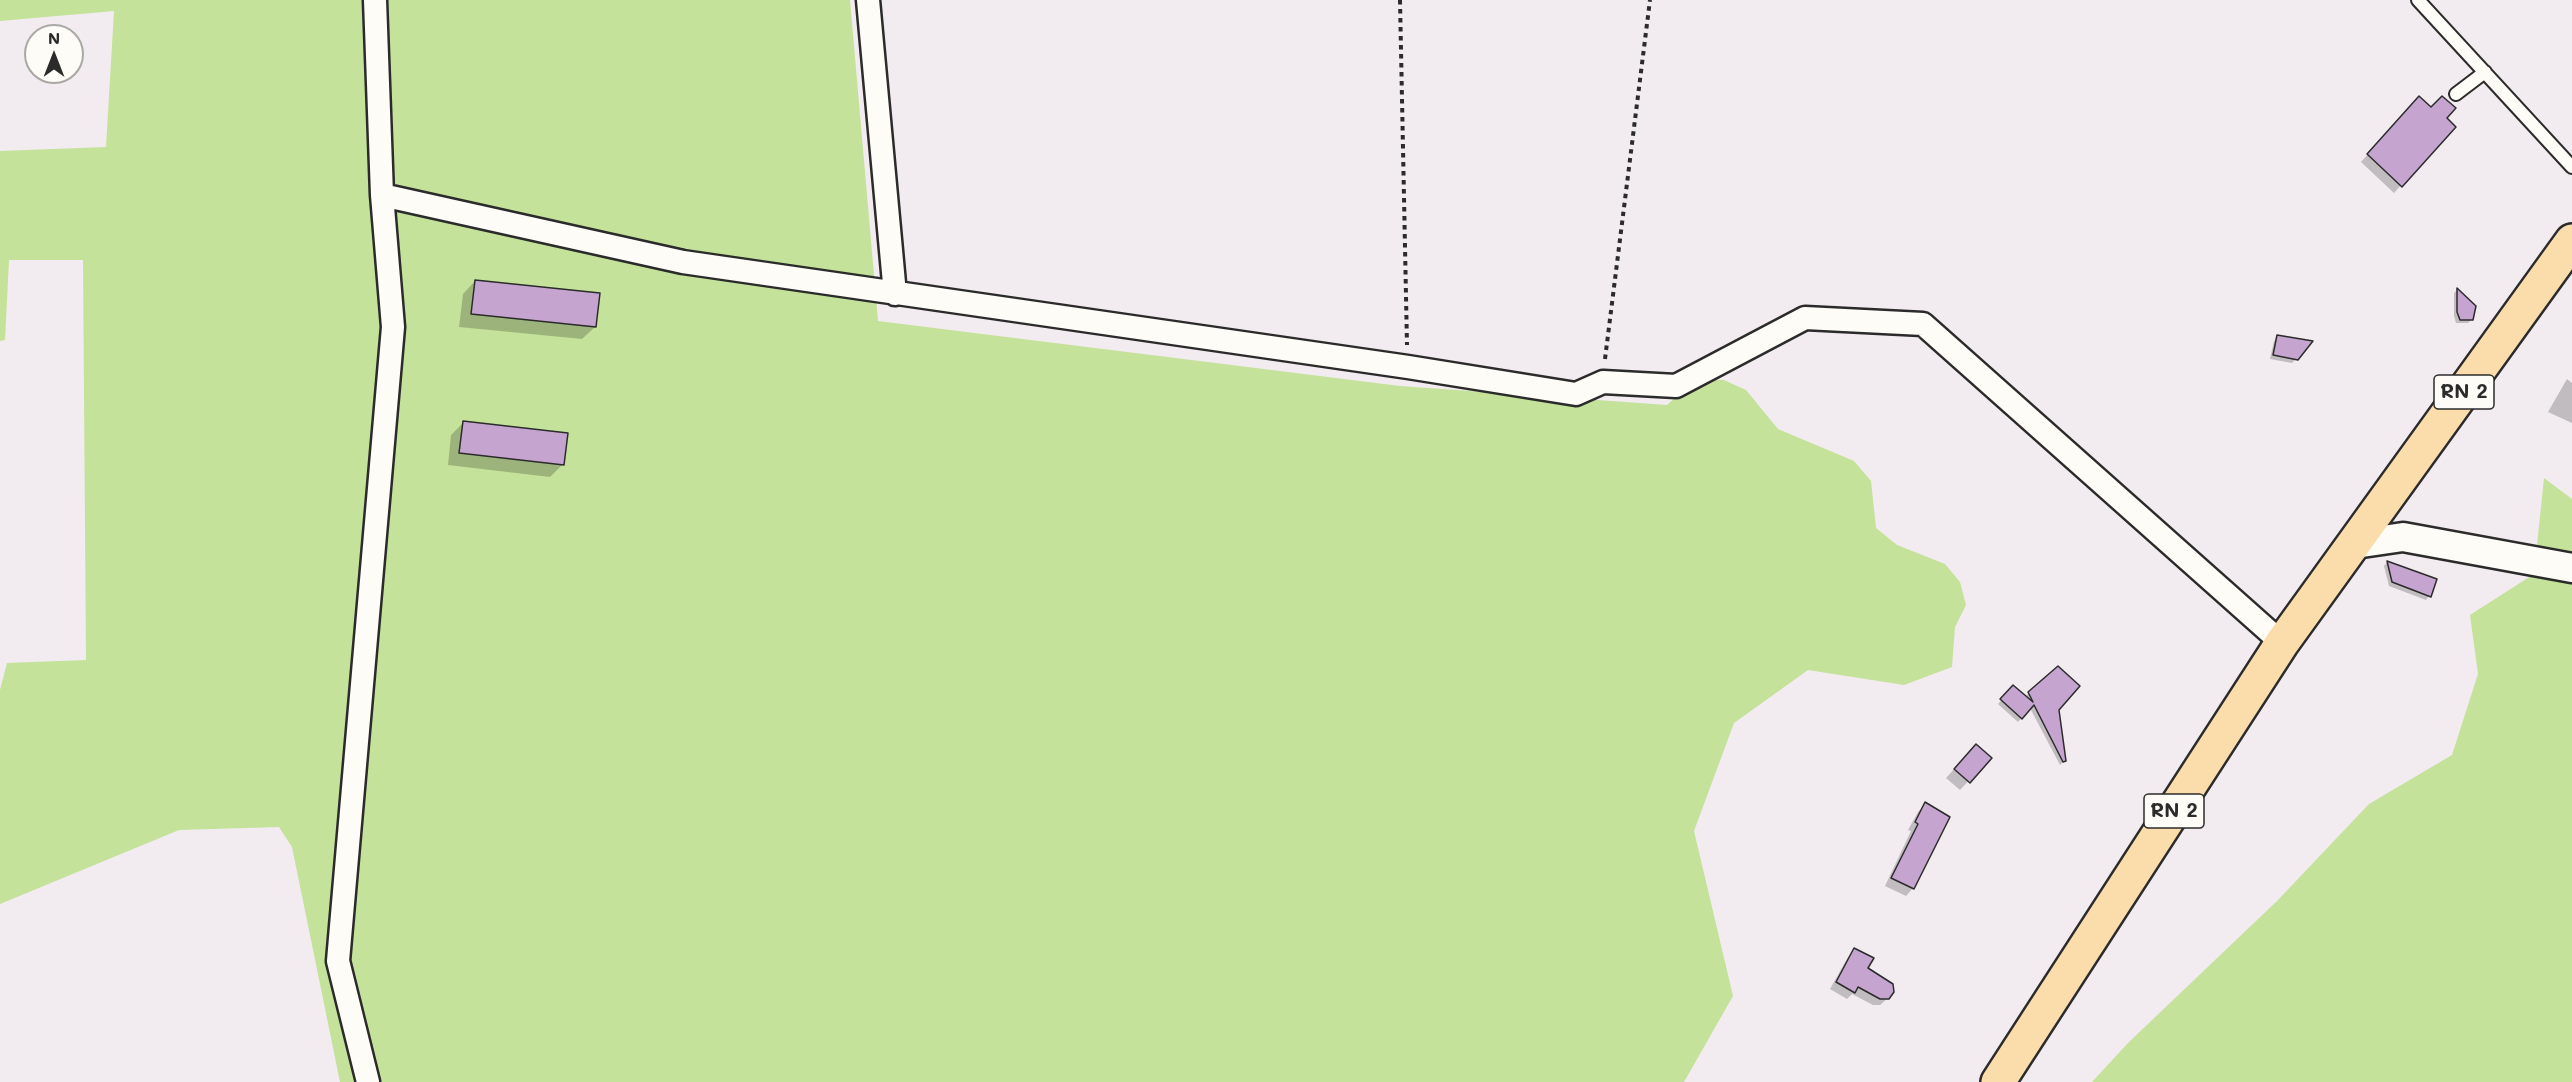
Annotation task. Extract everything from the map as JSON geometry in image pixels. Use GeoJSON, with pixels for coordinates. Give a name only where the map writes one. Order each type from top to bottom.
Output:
{"type":"FeatureCollection","features":[{"type":"Feature","properties":{"kind":"main road","name":"RN 2"},"geometry":{"type":"LineString","coordinates":[[1998,1082],[2282,643],[2572,241]]}},
{"type":"Feature","properties":{"kind":"street"},"geometry":{"type":"LineString","coordinates":[[368,1082],[338,961],[393,327],[382,195],[375,0]]}},
{"type":"Feature","properties":{"kind":"street"},"geometry":{"type":"LineString","coordinates":[[868,0],[895,294]]}},
{"type":"Feature","properties":{"kind":"street"},"geometry":{"type":"LineString","coordinates":[[382,195],[683,262],[1408,367],[1576,394],[1603,382],[1676,386],[1805,318],[1923,324],[2282,643]]}},
{"type":"Feature","properties":{"kind":"street"},"geometry":{"type":"LineString","coordinates":[[2355,543],[2403,537],[2572,568]]}},
{"type":"Feature","properties":{"kind":"lane"},"geometry":{"type":"LineString","coordinates":[[2418,0],[2572,167]]}},
{"type":"Feature","properties":{"kind":"lane"},"geometry":{"type":"LineString","coordinates":[[2456,94],[2485,72]]}},
{"type":"Feature","properties":{"kind":"path"},"geometry":{"type":"LineString","coordinates":[[1400,0],[1408,367]]}},
{"type":"Feature","properties":{"kind":"path"},"geometry":{"type":"LineString","coordinates":[[1603,382],[1650,0]]}},
{"type":"Feature","properties":{"kind":"green space"},"geometry":{"type":"Polygon","coordinates":[[[0,0],[850,0],[878,321],[1400,386],[1667,405],[1697,379],[1724,380],[1746,390],[1778,429],[1854,461],[1871,481],[1876,528],[1897,545],[1945,564],[1960,582],[1966,605],[1955,627],[1952,667],[1904,685],[1808,670],[1734,723],[1694,831],[1733,996],[1684,1082],[340,1082],[292,847],[279,827],[179,830],[0,904],[0,690],[7,663],[86,660],[83,260],[9,260],[5,340],[0,341],[0,151],[106,147],[114,11],[0,21],[0,0]]]}},
{"type":"Feature","properties":{"kind":"green space"},"geometry":{"type":"Polygon","coordinates":[[[2544,478],[2572,499],[2572,1082],[2092,1082],[2128,1043],[2277,901],[2369,804],[2452,755],[2478,674],[2470,615],[2534,574],[2544,478]]]}},
{"type":"Feature","properties":{"kind":"building"},"geometry":{"type":"Polygon","coordinates":[[[2419,96],[2431,107],[2442,96],[2456,108],[2447,118],[2456,127],[2402,187],[2367,154],[2419,96]]]}},
{"type":"Feature","properties":{"kind":"building"},"geometry":{"type":"Polygon","coordinates":[[[475,280],[600,293],[596,327],[471,314],[475,280]]]}},
{"type":"Feature","properties":{"kind":"building"},"geometry":{"type":"Polygon","coordinates":[[[2457,288],[2476,306],[2473,320],[2460,320],[2457,312],[2457,288]]]}},
{"type":"Feature","properties":{"kind":"building"},"geometry":{"type":"Polygon","coordinates":[[[2277,335],[2313,341],[2298,360],[2273,355],[2277,335]]]}},
{"type":"Feature","properties":{"kind":"building"},"geometry":{"type":"Polygon","coordinates":[[[463,421],[568,433],[564,465],[459,453],[463,421]]]}},
{"type":"Feature","properties":{"kind":"building"},"geometry":{"type":"Polygon","coordinates":[[[2387,561],[2437,579],[2431,597],[2392,582],[2387,561]]]}},
{"type":"Feature","properties":{"kind":"building"},"geometry":{"type":"Polygon","coordinates":[[[2058,666],[2080,686],[2059,710],[2066,761],[2063,762],[2034,705],[2022,719],[2000,699],[2013,685],[2033,702],[2028,692],[2058,666]]]}},
{"type":"Feature","properties":{"kind":"building"},"geometry":{"type":"Polygon","coordinates":[[[1976,744],[1992,758],[1970,783],[1954,769],[1976,744]]]}},
{"type":"Feature","properties":{"kind":"building"},"geometry":{"type":"Polygon","coordinates":[[[1925,802],[1950,817],[1914,889],[1891,878],[1918,824],[1915,822],[1925,802]]]}},
{"type":"Feature","properties":{"kind":"building"},"geometry":{"type":"Polygon","coordinates":[[[1854,948],[1874,958],[1868,968],[1893,984],[1894,992],[1889,999],[1880,999],[1858,987],[1855,993],[1836,982],[1854,948]]]}}]}
